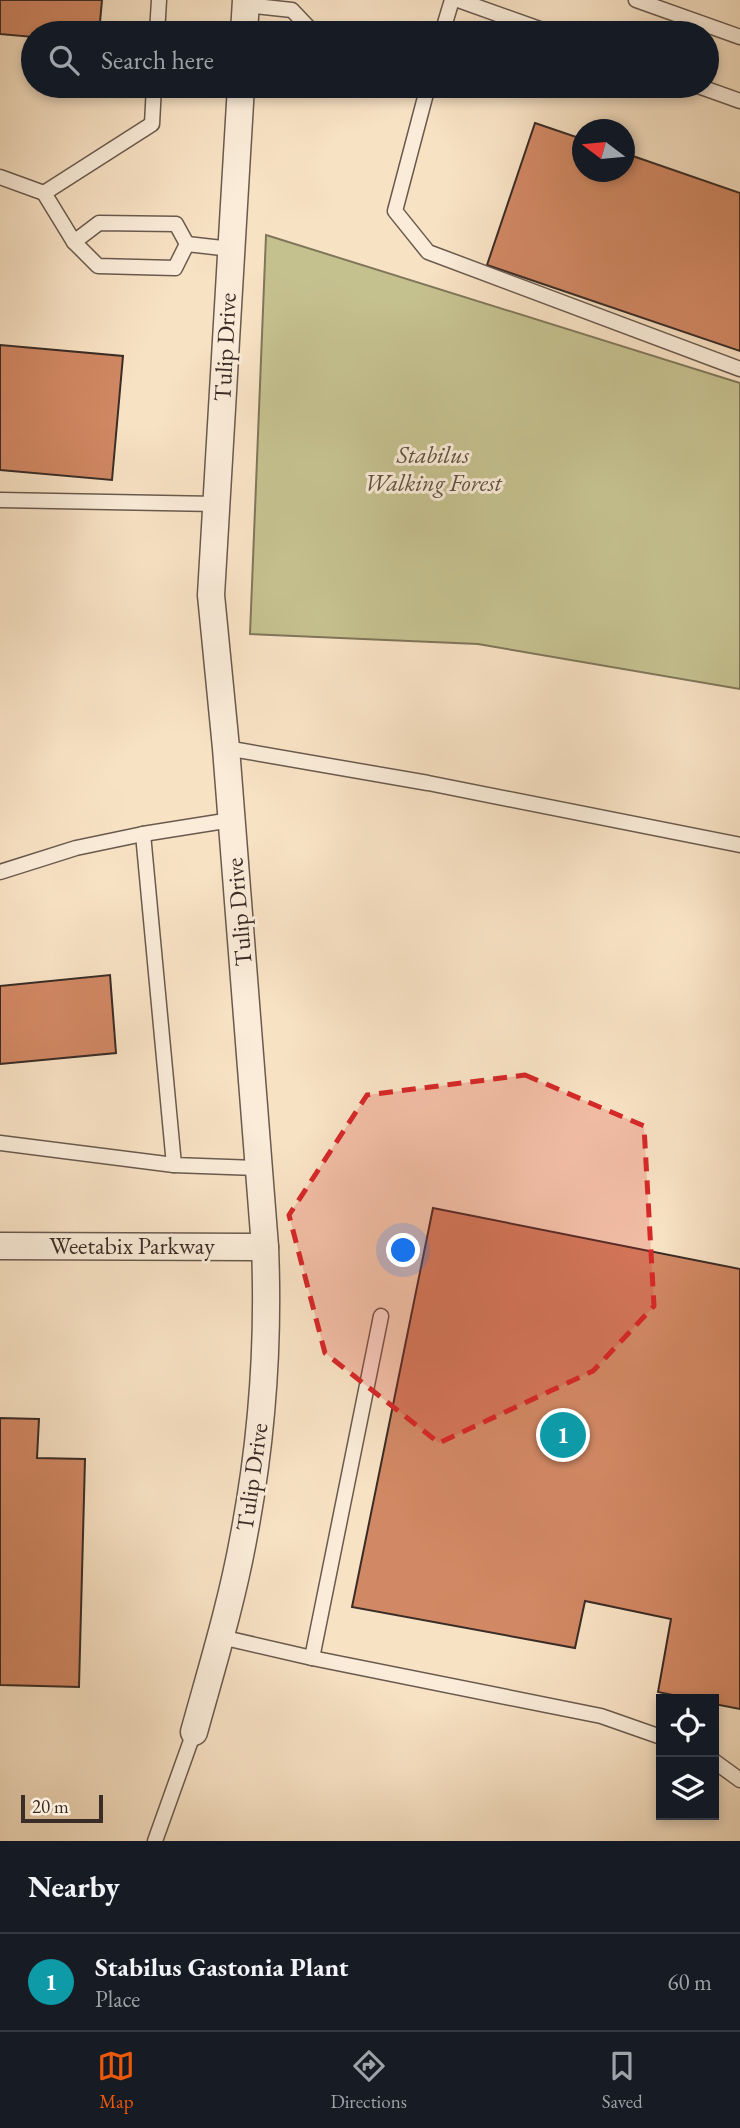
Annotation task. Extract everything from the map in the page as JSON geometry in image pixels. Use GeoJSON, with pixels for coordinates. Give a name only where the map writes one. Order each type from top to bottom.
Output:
{"type":"FeatureCollection","features":[{"type":"Feature","properties":{"kind":"street"},"geometry":{"type":"LineString","coordinates":[[245,21],[246,2]]}},
{"type":"Feature","properties":{"kind":"street","name":"Tulip Drive"},"geometry":{"type":"LineString","coordinates":[[194,1732],[221,1637],[244,1537],[257,1459],[265,1373],[265,1247],[226,748],[211,594],[240,98]]}},
{"type":"Feature","properties":{"kind":"street","name":"Weetabix Parkway"},"geometry":{"type":"LineString","coordinates":[[0,1246],[265,1247]]}},
{"type":"Feature","properties":{"kind":"lane"},"geometry":{"type":"LineString","coordinates":[[158,21],[159,0]]}},
{"type":"Feature","properties":{"kind":"lane"},"geometry":{"type":"LineString","coordinates":[[446,21],[452,0]]}},
{"type":"Feature","properties":{"kind":"lane"},"geometry":{"type":"LineString","coordinates":[[458,0],[517,21]]}},
{"type":"Feature","properties":{"kind":"lane"},"geometry":{"type":"LineString","coordinates":[[636,0],[695,21]]}},
{"type":"Feature","properties":{"kind":"lane"},"geometry":{"type":"LineString","coordinates":[[246,2],[292,10],[302,21]]}},
{"type":"Feature","properties":{"kind":"lane"},"geometry":{"type":"LineString","coordinates":[[719,30],[740,37]]}},
{"type":"Feature","properties":{"kind":"lane"},"geometry":{"type":"LineString","coordinates":[[719,94],[740,101]]}},
{"type":"Feature","properties":{"kind":"lane"},"geometry":{"type":"LineString","coordinates":[[44,193],[152,124],[153,98]]}},
{"type":"Feature","properties":{"kind":"lane"},"geometry":{"type":"LineString","coordinates":[[425,98],[395,211],[428,252],[740,369]]}},
{"type":"Feature","properties":{"kind":"lane"},"geometry":{"type":"LineString","coordinates":[[0,177],[44,193],[74,242],[98,266],[175,268],[187,244]]}},
{"type":"Feature","properties":{"kind":"lane"},"geometry":{"type":"LineString","coordinates":[[74,242],[99,223],[133,223],[176,224],[187,244]]}},
{"type":"Feature","properties":{"kind":"lane"},"geometry":{"type":"LineString","coordinates":[[187,244],[231,249]]}},
{"type":"Feature","properties":{"kind":"lane"},"geometry":{"type":"LineString","coordinates":[[0,500],[216,504]]}},
{"type":"Feature","properties":{"kind":"lane"},"geometry":{"type":"LineString","coordinates":[[226,748],[428,783],[740,845]]}},
{"type":"Feature","properties":{"kind":"lane"},"geometry":{"type":"LineString","coordinates":[[0,872],[76,848],[231,820]]}},
{"type":"Feature","properties":{"kind":"lane"},"geometry":{"type":"LineString","coordinates":[[144,834],[174,1166]]}},
{"type":"Feature","properties":{"kind":"lane"},"geometry":{"type":"LineString","coordinates":[[0,1143],[174,1166],[259,1168]]}},
{"type":"Feature","properties":{"kind":"lane"},"geometry":{"type":"LineString","coordinates":[[312,1658],[381,1316]]}},
{"type":"Feature","properties":{"kind":"lane"},"geometry":{"type":"LineString","coordinates":[[221,1637],[601,1716],[656,1735]]}},
{"type":"Feature","properties":{"kind":"lane"},"geometry":{"type":"LineString","coordinates":[[155,1841],[194,1732]]}},
{"type":"Feature","properties":{"kind":"lane"},"geometry":{"type":"LineString","coordinates":[[719,1764],[740,1780]]}},
{"type":"Feature","properties":{"kind":"highlighted area"},"geometry":{"type":"Polygon","coordinates":[[[525,1075],[644,1126],[654,1306],[593,1371],[439,1443],[325,1353],[289,1215],[367,1095],[525,1075]]]}},
{"type":"Feature","properties":{"kind":"green space","name":"Stabilus Walking Forest"},"geometry":{"type":"Polygon","coordinates":[[[266,235],[740,383],[740,689],[478,644],[250,634],[266,235]]]}},
{"type":"Feature","properties":{"kind":"building"},"geometry":{"type":"Polygon","coordinates":[[[0,0],[102,0],[100,21],[21,21],[21,36],[0,34],[0,0]]]}},
{"type":"Feature","properties":{"kind":"building"},"geometry":{"type":"Polygon","coordinates":[[[535,123],[572,136],[572,182],[635,182],[635,157],[740,193],[740,351],[487,265],[535,123]]]}},
{"type":"Feature","properties":{"kind":"building"},"geometry":{"type":"Polygon","coordinates":[[[0,345],[123,356],[112,480],[0,470],[0,345]]]}},
{"type":"Feature","properties":{"kind":"building"},"geometry":{"type":"Polygon","coordinates":[[[110,975],[116,1053],[0,1064],[0,986],[110,975]]]}},
{"type":"Feature","properties":{"kind":"building"},"geometry":{"type":"Polygon","coordinates":[[[433,1208],[740,1269],[740,1709],[719,1705],[719,1694],[658,1692],[671,1619],[585,1601],[575,1648],[352,1607],[433,1208]]]}},
{"type":"Feature","properties":{"kind":"building"},"geometry":{"type":"Polygon","coordinates":[[[0,1418],[39,1419],[37,1458],[85,1459],[79,1687],[0,1685],[0,1418]]]}},
{"type":"Feature","properties":{"kind":"place","name":"Stabilus Gastonia Plant"},"geometry":{"type":"Point","coordinates":[563,1435]}}]}
